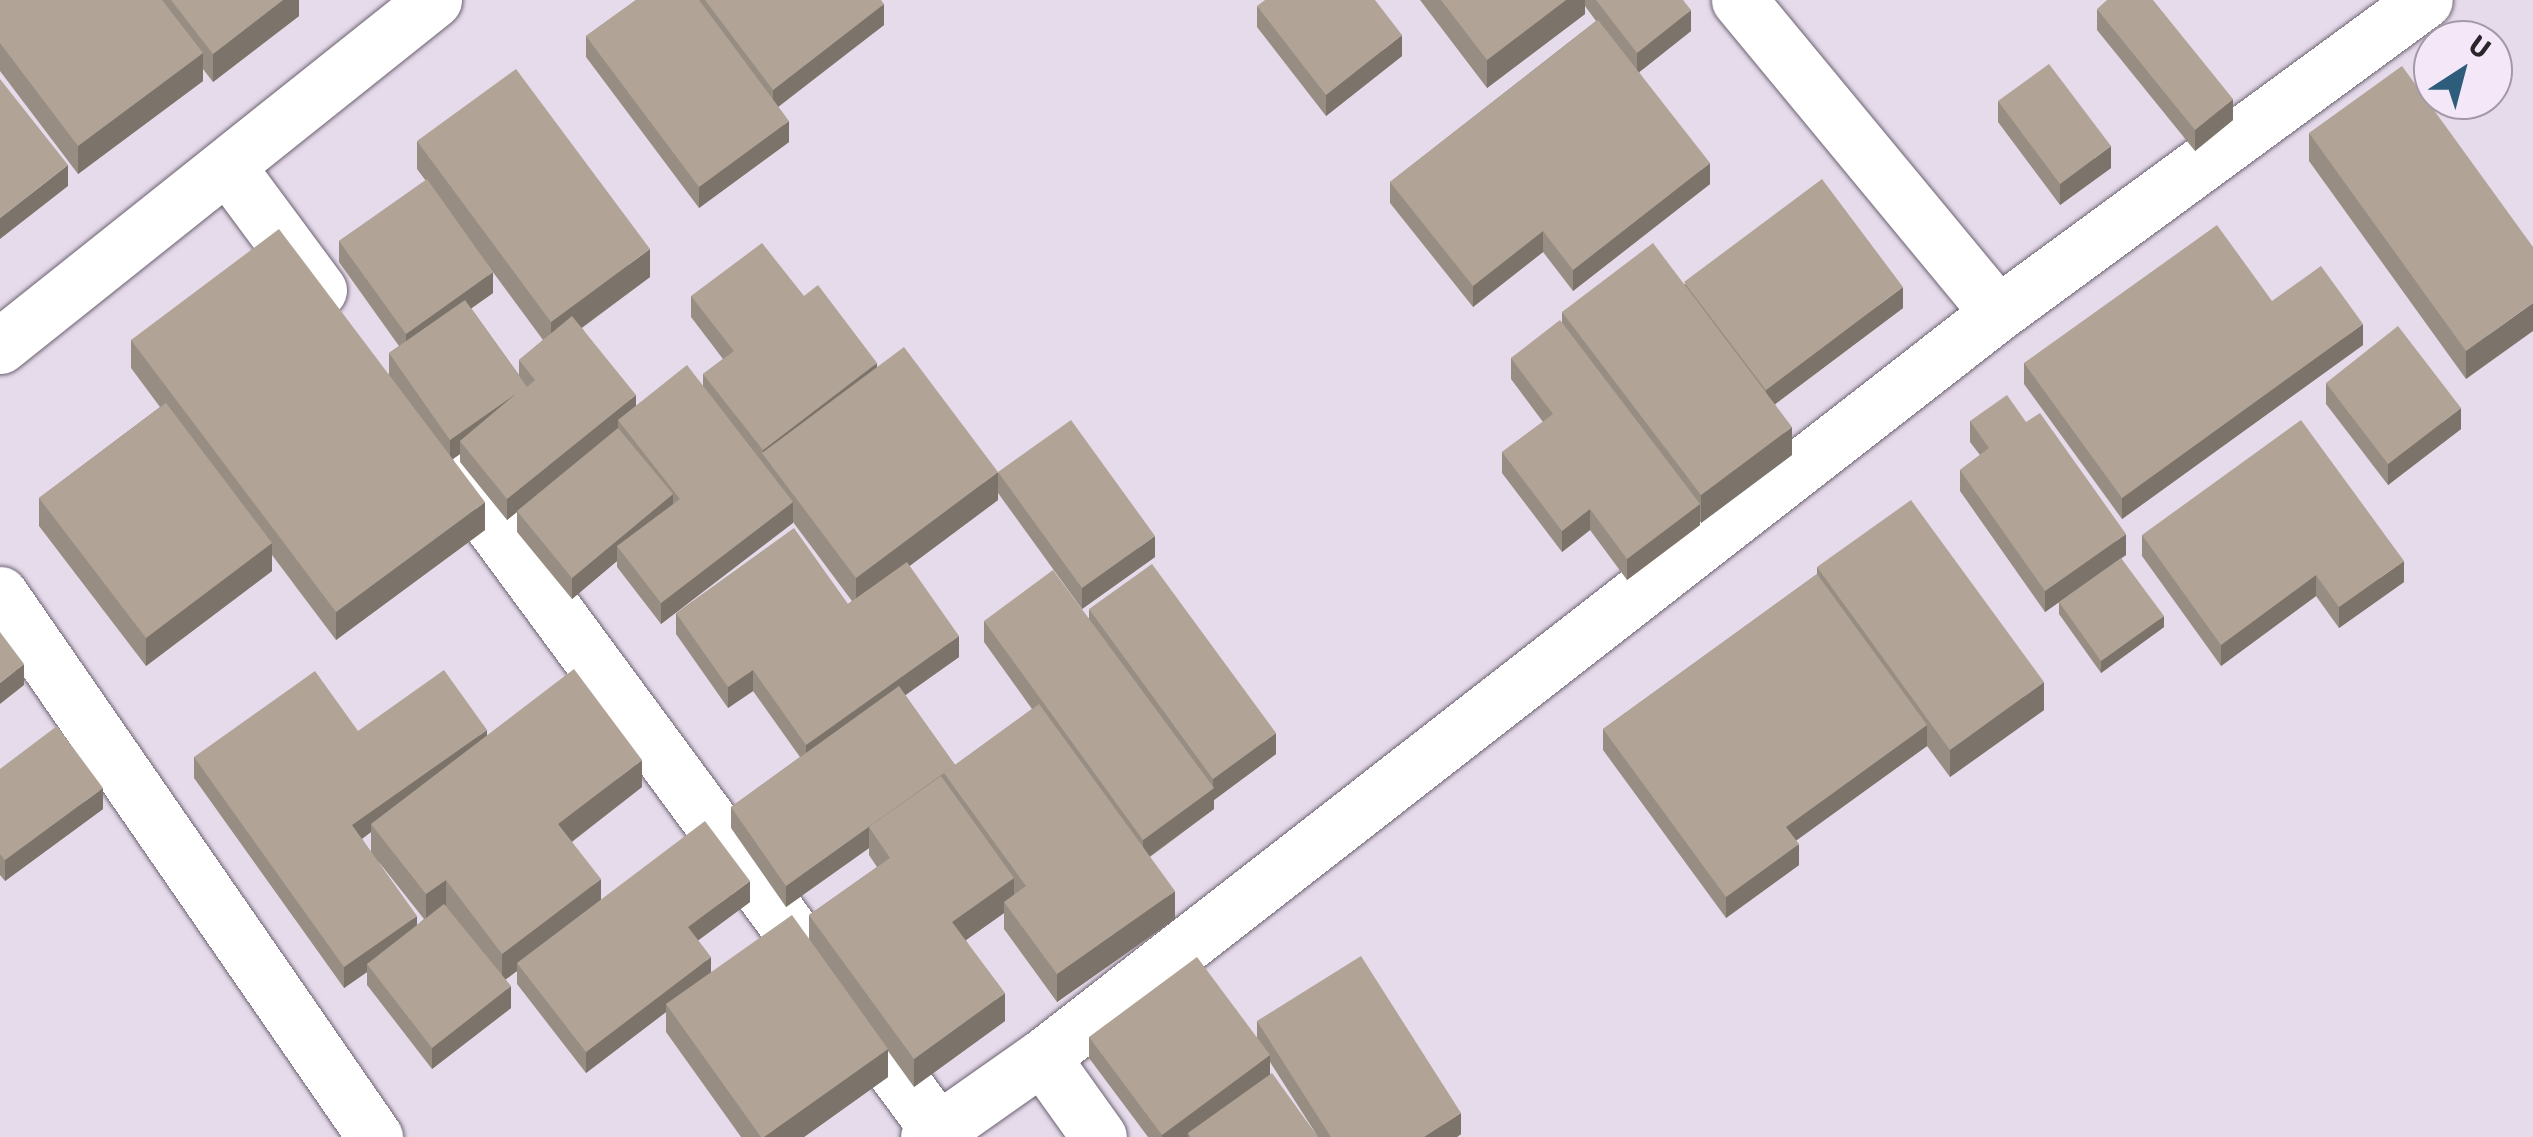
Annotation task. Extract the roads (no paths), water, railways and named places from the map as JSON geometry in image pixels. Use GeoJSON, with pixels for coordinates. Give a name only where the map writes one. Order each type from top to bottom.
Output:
{"type":"FeatureCollection","features":[{"type":"Feature","properties":{"kind":"street"},"geometry":{"type":"LineString","coordinates":[[0,346],[434,0]]}},
{"type":"Feature","properties":{"kind":"street"},"geometry":{"type":"LineString","coordinates":[[1740,0],[1998,313]]}},
{"type":"Feature","properties":{"kind":"street"},"geometry":{"type":"LineString","coordinates":[[418,423],[933,1133],[1042,1057],[1998,313],[2425,0]]}},
{"type":"Feature","properties":{"kind":"street"},"geometry":{"type":"LineString","coordinates":[[228,166],[346,327]]}},
{"type":"Feature","properties":{"kind":"street"},"geometry":{"type":"LineString","coordinates":[[0,594],[375,1137]]}},
{"type":"Feature","properties":{"kind":"street"},"geometry":{"type":"LineString","coordinates":[[1042,1057],[1099,1137]]}}]}
